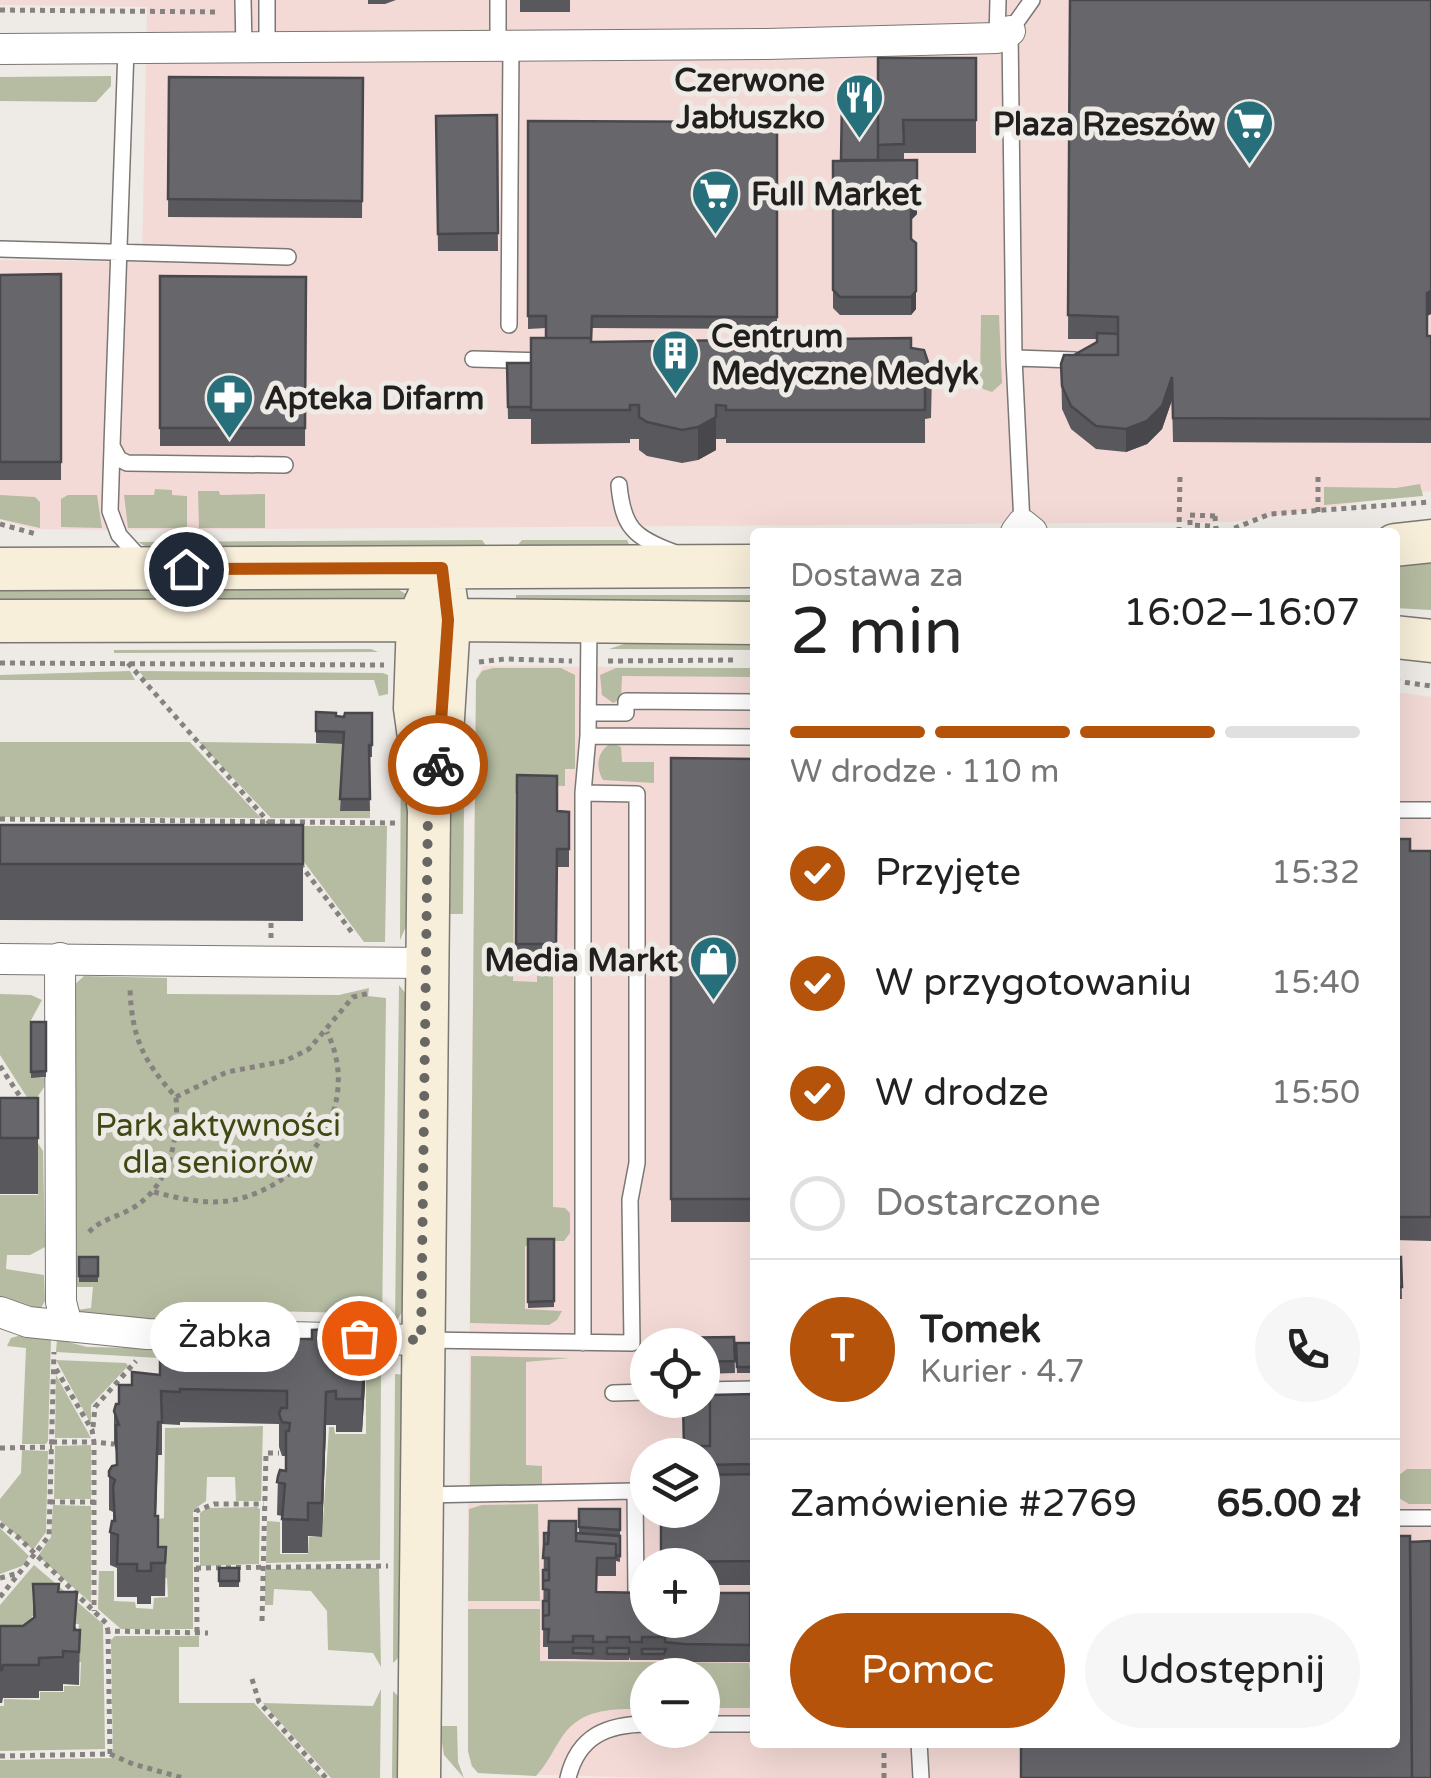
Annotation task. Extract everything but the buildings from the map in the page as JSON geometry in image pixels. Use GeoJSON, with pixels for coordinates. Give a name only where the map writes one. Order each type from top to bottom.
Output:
{"type":"FeatureCollection","features":[{"type":"Feature","properties":{"kind":"main road"},"geometry":{"type":"LineString","coordinates":[[1400,544],[1431,541]]}},
{"type":"Feature","properties":{"kind":"main road"},"geometry":{"type":"LineString","coordinates":[[0,569],[750,566]]}},
{"type":"Feature","properties":{"kind":"main road"},"geometry":{"type":"LineString","coordinates":[[419,1778],[426,963],[412,816],[440,758],[433,620],[442,568]]}},
{"type":"Feature","properties":{"kind":"main road"},"geometry":{"type":"LineString","coordinates":[[0,622],[433,620],[588,649],[750,624]]}},
{"type":"Feature","properties":{"kind":"main road"},"geometry":{"type":"LineString","coordinates":[[1400,638],[1431,641]]}},
{"type":"Feature","properties":{"kind":"street"},"geometry":{"type":"LineString","coordinates":[[0,50],[505,46],[1004,35]]}},
{"type":"Feature","properties":{"kind":"street"},"geometry":{"type":"LineString","coordinates":[[59,1325],[60,1254],[48,1122],[60,958]]}},
{"type":"Feature","properties":{"kind":"street"},"geometry":{"type":"LineString","coordinates":[[0,959],[426,963]]}},
{"type":"Feature","properties":{"kind":"street"},"geometry":{"type":"LineString","coordinates":[[2,1320],[147,1334],[421,1340]]}},
{"type":"Feature","properties":{"kind":"lane"},"geometry":{"type":"LineString","coordinates":[[243,0],[255,48]]}},
{"type":"Feature","properties":{"kind":"lane"},"geometry":{"type":"LineString","coordinates":[[255,48],[267,0]]}},
{"type":"Feature","properties":{"kind":"lane"},"geometry":{"type":"LineString","coordinates":[[498,0],[505,46],[509,324]]}},
{"type":"Feature","properties":{"kind":"lane"},"geometry":{"type":"LineString","coordinates":[[998,0],[1004,35],[1014,358],[1024,528]]}},
{"type":"Feature","properties":{"kind":"lane"},"geometry":{"type":"LineString","coordinates":[[1004,35],[1032,0]]}},
{"type":"Feature","properties":{"kind":"lane"},"geometry":{"type":"LineString","coordinates":[[126,49],[110,512],[119,536],[151,570]]}},
{"type":"Feature","properties":{"kind":"lane"},"geometry":{"type":"LineString","coordinates":[[0,248],[288,257]]}},
{"type":"Feature","properties":{"kind":"lane"},"geometry":{"type":"LineString","coordinates":[[1014,358],[1075,360]]}},
{"type":"Feature","properties":{"kind":"lane"},"geometry":{"type":"LineString","coordinates":[[472,359],[546,361]]}},
{"type":"Feature","properties":{"kind":"lane"},"geometry":{"type":"LineString","coordinates":[[112,446],[119,459],[127,463],[285,465]]}},
{"type":"Feature","properties":{"kind":"lane"},"geometry":{"type":"LineString","coordinates":[[619,485],[621,508],[627,524],[637,534],[710,566]]}},
{"type":"Feature","properties":{"kind":"lane"},"geometry":{"type":"LineString","coordinates":[[583,1342],[583,793],[588,736],[588,649]]}},
{"type":"Feature","properties":{"kind":"lane"},"geometry":{"type":"LineString","coordinates":[[588,713],[626,713],[626,702],[750,702]]}},
{"type":"Feature","properties":{"kind":"lane"},"geometry":{"type":"LineString","coordinates":[[588,736],[750,737]]}},
{"type":"Feature","properties":{"kind":"lane"},"geometry":{"type":"LineString","coordinates":[[421,1340],[632,1343],[630,1200],[637,1163],[637,794],[583,793]]}},
{"type":"Feature","properties":{"kind":"lane"},"geometry":{"type":"LineString","coordinates":[[1400,810],[1431,810]]}},
{"type":"Feature","properties":{"kind":"lane"},"geometry":{"type":"LineString","coordinates":[[720,1390],[750,1389]]}},
{"type":"Feature","properties":{"kind":"lane"},"geometry":{"type":"LineString","coordinates":[[614,1393],[630,1393]]}},
{"type":"Feature","properties":{"kind":"lane"},"geometry":{"type":"LineString","coordinates":[[420,1495],[635,1490],[636,1548]]}},
{"type":"Feature","properties":{"kind":"lane"},"geometry":{"type":"LineString","coordinates":[[1400,1518],[1431,1518]]}},
{"type":"Feature","properties":{"kind":"lane"},"geometry":{"type":"LineString","coordinates":[[720,1724],[750,1724]]}},
{"type":"Feature","properties":{"kind":"lane"},"geometry":{"type":"LineString","coordinates":[[568,1778],[574,1756],[598,1733],[630,1725]]}},
{"type":"Feature","properties":{"kind":"lane"},"geometry":{"type":"LineString","coordinates":[[919,1748],[921,1778]]}},
{"type":"Feature","properties":{"kind":"path"},"geometry":{"type":"LineString","coordinates":[[0,10],[219,12]]}},
{"type":"Feature","properties":{"kind":"path"},"geometry":{"type":"LineString","coordinates":[[1318,474],[1318,512]]}},
{"type":"Feature","properties":{"kind":"path"},"geometry":{"type":"LineString","coordinates":[[1180,475],[1180,528]]}},
{"type":"Feature","properties":{"kind":"path"},"geometry":{"type":"LineString","coordinates":[[1232,528],[1270,514],[1431,502]]}},
{"type":"Feature","properties":{"kind":"path"},"geometry":{"type":"LineString","coordinates":[[1214,528],[1190,526],[1190,515],[1216,516],[1220,528]]}},
{"type":"Feature","properties":{"kind":"path"},"geometry":{"type":"LineString","coordinates":[[0,524],[39,536]]}},
{"type":"Feature","properties":{"kind":"path"},"geometry":{"type":"LineString","coordinates":[[470,666],[486,660],[588,649],[750,660]]}},
{"type":"Feature","properties":{"kind":"path"},"geometry":{"type":"LineString","coordinates":[[0,662],[376,663],[394,667]]}},
{"type":"Feature","properties":{"kind":"path"},"geometry":{"type":"LineString","coordinates":[[126,662],[280,837]]}},
{"type":"Feature","properties":{"kind":"path"},"geometry":{"type":"LineString","coordinates":[[1400,682],[1431,686]]}},
{"type":"Feature","properties":{"kind":"path"},"geometry":{"type":"LineString","coordinates":[[0,820],[268,821],[412,816]]}},
{"type":"Feature","properties":{"kind":"path"},"geometry":{"type":"LineString","coordinates":[[292,853],[364,948]]}},
{"type":"Feature","properties":{"kind":"path"},"geometry":{"type":"LineString","coordinates":[[60,1254],[80,1248],[94,1226],[134,1208],[154,1192],[177,1131],[176,1097],[148,1064],[133,1028],[131,961]]}},
{"type":"Feature","properties":{"kind":"path"},"geometry":{"type":"LineString","coordinates":[[176,1097],[237,1069],[284,1061],[310,1049],[354,997],[379,993]]}},
{"type":"Feature","properties":{"kind":"path"},"geometry":{"type":"LineString","coordinates":[[154,1192],[184,1200],[237,1200],[272,1186],[297,1170],[318,1146],[334,1111],[338,1070],[335,1048],[327,1032]]}},
{"type":"Feature","properties":{"kind":"path"},"geometry":{"type":"LineString","coordinates":[[0,1597],[49,1536],[54,1366],[59,1325]]}},
{"type":"Feature","properties":{"kind":"path"},"geometry":{"type":"LineString","coordinates":[[94,1611],[95,1407],[136,1361]]}},
{"type":"Feature","properties":{"kind":"path"},"geometry":{"type":"LineString","coordinates":[[54,1366],[92,1430]]}},
{"type":"Feature","properties":{"kind":"path"},"geometry":{"type":"LineString","coordinates":[[0,1448],[114,1444]]}},
{"type":"Feature","properties":{"kind":"path"},"geometry":{"type":"LineString","coordinates":[[262,1621],[266,1454],[279,1453]]}},
{"type":"Feature","properties":{"kind":"path"},"geometry":{"type":"LineString","coordinates":[[50,1502],[109,1505]]}},
{"type":"Feature","properties":{"kind":"path"},"geometry":{"type":"LineString","coordinates":[[197,1632],[196,1511],[214,1504],[264,1504]]}},
{"type":"Feature","properties":{"kind":"path"},"geometry":{"type":"LineString","coordinates":[[264,1516],[272,1516]]}},
{"type":"Feature","properties":{"kind":"path"},"geometry":{"type":"LineString","coordinates":[[0,1524],[106,1623],[110,1754]]}},
{"type":"Feature","properties":{"kind":"path"},"geometry":{"type":"LineString","coordinates":[[95,1560],[110,1560]]}},
{"type":"Feature","properties":{"kind":"path"},"geometry":{"type":"LineString","coordinates":[[196,1568],[390,1566]]}},
{"type":"Feature","properties":{"kind":"path"},"geometry":{"type":"LineString","coordinates":[[0,1578],[22,1572]]}},
{"type":"Feature","properties":{"kind":"path"},"geometry":{"type":"LineString","coordinates":[[108,1630],[208,1633]]}},
{"type":"Feature","properties":{"kind":"path"},"geometry":{"type":"LineString","coordinates":[[252,1678],[259,1702],[326,1778]]}},
{"type":"Feature","properties":{"kind":"path"},"geometry":{"type":"LineString","coordinates":[[884,1748],[884,1778]]}},
{"type":"Feature","properties":{"kind":"path"},"geometry":{"type":"LineString","coordinates":[[0,1756],[110,1754],[183,1778]]}},
{"type":"Feature","properties":{"kind":"shaded area"},"geometry":{"type":"Polygon","coordinates":[[[0,0],[1431,0],[1431,491],[1231,522],[128,530],[34,529],[0,520],[0,260],[142,262],[147,7],[0,5],[0,0]]]}},
{"type":"Feature","properties":{"kind":"shaded area"},"geometry":{"type":"Polygon","coordinates":[[[483,666],[750,668],[750,1748],[1400,1748],[1400,693],[1431,697],[1431,1778],[653,1778],[478,1773],[471,1766],[468,1751],[476,680],[483,666]]]}},
{"type":"Feature","properties":{"kind":"green space"},"geometry":{"type":"Polygon","coordinates":[[[111,76],[111,86],[96,102],[0,101],[0,77],[111,76]]]}},
{"type":"Feature","properties":{"kind":"green space"},"geometry":{"type":"Polygon","coordinates":[[[981,315],[999,315],[1002,383],[992,392],[980,383],[981,315]]]}},
{"type":"Feature","properties":{"kind":"green space"},"geometry":{"type":"Polygon","coordinates":[[[1420,484],[1423,496],[1324,505],[1324,487],[1396,488],[1420,484]]]}},
{"type":"Feature","properties":{"kind":"green space"},"geometry":{"type":"Polygon","coordinates":[[[155,489],[187,496],[187,528],[128,528],[124,495],[154,495],[155,489]]]}},
{"type":"Feature","properties":{"kind":"green space"},"geometry":{"type":"Polygon","coordinates":[[[198,491],[219,491],[220,495],[265,494],[265,528],[199,528],[198,491]]]}},
{"type":"Feature","properties":{"kind":"green space"},"geometry":{"type":"Polygon","coordinates":[[[0,495],[35,497],[40,502],[40,528],[0,519],[0,495]]]}},
{"type":"Feature","properties":{"kind":"green space"},"geometry":{"type":"Polygon","coordinates":[[[68,495],[97,495],[102,528],[61,527],[61,499],[68,495]]]}},
{"type":"Feature","properties":{"kind":"green space"},"geometry":{"type":"Polygon","coordinates":[[[482,540],[487,547],[155,552],[138,542],[482,540]]]}},
{"type":"Feature","properties":{"kind":"green space"},"geometry":{"type":"Polygon","coordinates":[[[522,540],[627,540],[631,548],[517,546],[522,540]]]}},
{"type":"Feature","properties":{"kind":"green space"},"geometry":{"type":"Polygon","coordinates":[[[1431,563],[1431,610],[1400,608],[1400,566],[1431,563]]]}},
{"type":"Feature","properties":{"kind":"green space"},"geometry":{"type":"Polygon","coordinates":[[[0,585],[396,588],[414,599],[0,606],[0,585]]]}},
{"type":"Feature","properties":{"kind":"green space"},"geometry":{"type":"Polygon","coordinates":[[[516,595],[750,595],[750,601],[516,601],[516,595]]]}},
{"type":"Feature","properties":{"kind":"green space"},"geometry":{"type":"Polygon","coordinates":[[[624,644],[750,644],[750,650],[609,649],[624,644]]]}},
{"type":"Feature","properties":{"kind":"green space"},"geometry":{"type":"Polygon","coordinates":[[[114,650],[378,652],[114,653],[114,650]]]}},
{"type":"Feature","properties":{"kind":"green space"},"geometry":{"type":"Polygon","coordinates":[[[561,668],[575,675],[575,769],[565,769],[565,786],[531,785],[530,792],[515,793],[513,981],[537,982],[537,973],[553,977],[553,1207],[565,1208],[570,1213],[570,1233],[564,1241],[525,1246],[525,1309],[562,1311],[549,1325],[470,1323],[476,680],[482,671],[561,668]]]}},
{"type":"Feature","properties":{"kind":"green space"},"geometry":{"type":"Polygon","coordinates":[[[616,668],[750,668],[750,677],[622,676],[621,699],[613,703],[602,695],[600,675],[616,668]]]}},
{"type":"Feature","properties":{"kind":"green space"},"geometry":{"type":"Polygon","coordinates":[[[130,671],[135,680],[0,680],[0,675],[130,671]]]}},
{"type":"Feature","properties":{"kind":"green space"},"geometry":{"type":"Polygon","coordinates":[[[139,671],[383,673],[388,675],[388,694],[379,696],[374,680],[146,680],[139,671]]]}},
{"type":"Feature","properties":{"kind":"green space"},"geometry":{"type":"Polygon","coordinates":[[[457,685],[465,692],[463,914],[444,914],[446,799],[457,685]]]}},
{"type":"Feature","properties":{"kind":"green space"},"geometry":{"type":"Polygon","coordinates":[[[401,729],[408,791],[408,922],[400,940],[401,729]]]}},
{"type":"Feature","properties":{"kind":"green space"},"geometry":{"type":"Polygon","coordinates":[[[0,742],[190,742],[261,818],[0,817],[0,742]]]}},
{"type":"Feature","properties":{"kind":"green space"},"geometry":{"type":"Polygon","coordinates":[[[199,742],[343,744],[340,810],[370,811],[370,818],[271,818],[199,742]]]}},
{"type":"Feature","properties":{"kind":"green space"},"geometry":{"type":"Polygon","coordinates":[[[612,743],[621,747],[622,762],[654,762],[654,783],[603,780],[599,759],[612,743]]]}},
{"type":"Feature","properties":{"kind":"green space"},"geometry":{"type":"Polygon","coordinates":[[[277,826],[387,826],[385,942],[364,942],[277,826]]]}},
{"type":"Feature","properties":{"kind":"green space","name":"Park aktywności dla seniorów"},"geometry":{"type":"Polygon","coordinates":[[[84,976],[167,978],[167,994],[339,995],[369,988],[368,996],[386,998],[382,1329],[357,1328],[353,1313],[170,1309],[169,1324],[85,1318],[77,1310],[91,1308],[93,1287],[72,1287],[70,989],[84,976]]]}},
{"type":"Feature","properties":{"kind":"green space"},"geometry":{"type":"Polygon","coordinates":[[[399,985],[406,994],[403,1310],[395,1324],[399,985]]]}},
{"type":"Feature","properties":{"kind":"green space"},"geometry":{"type":"Polygon","coordinates":[[[0,994],[31,995],[42,1000],[30,1022],[31,1077],[45,1078],[44,1087],[32,1105],[0,1055],[0,994]]]}},
{"type":"Feature","properties":{"kind":"green space"},"geometry":{"type":"Polygon","coordinates":[[[36,1140],[43,1151],[45,1247],[30,1255],[7,1255],[6,1269],[44,1275],[45,1301],[41,1308],[0,1297],[0,1195],[38,1195],[38,1154],[14,1153],[36,1140]]]}},
{"type":"Feature","properties":{"kind":"green space"},"geometry":{"type":"Polygon","coordinates":[[[25,1334],[51,1338],[46,1444],[22,1444],[26,1348],[7,1346],[11,1338],[25,1334]]]}},
{"type":"Feature","properties":{"kind":"green space"},"geometry":{"type":"Polygon","coordinates":[[[57,1339],[87,1347],[193,1349],[193,1360],[56,1352],[57,1339]]]}},
{"type":"Feature","properties":{"kind":"green space"},"geometry":{"type":"Polygon","coordinates":[[[471,1356],[570,1358],[526,1362],[526,1465],[542,1466],[542,1486],[470,1486],[471,1356]]]}},
{"type":"Feature","properties":{"kind":"green space"},"geometry":{"type":"Polygon","coordinates":[[[56,1360],[128,1366],[91,1405],[91,1424],[56,1360]]]}},
{"type":"Feature","properties":{"kind":"green space"},"geometry":{"type":"Polygon","coordinates":[[[366,1374],[381,1375],[380,1560],[266,1563],[267,1521],[280,1522],[280,1554],[308,1554],[309,1537],[322,1537],[329,1427],[334,1427],[335,1434],[366,1434],[366,1374]]]}},
{"type":"Feature","properties":{"kind":"green space"},"geometry":{"type":"Polygon","coordinates":[[[395,1374],[405,1375],[402,1654],[393,1663],[395,1374]]]}},
{"type":"Feature","properties":{"kind":"green space"},"geometry":{"type":"Polygon","coordinates":[[[56,1375],[91,1438],[55,1438],[56,1375]]]}},
{"type":"Feature","properties":{"kind":"green space"},"geometry":{"type":"Polygon","coordinates":[[[263,1426],[261,1501],[236,1501],[235,1477],[207,1477],[206,1501],[193,1510],[193,1629],[121,1629],[98,1609],[99,1571],[114,1571],[114,1601],[135,1602],[136,1608],[153,1609],[154,1598],[168,1597],[167,1578],[160,1577],[165,1428],[263,1426]]]}},
{"type":"Feature","properties":{"kind":"green space"},"geometry":{"type":"Polygon","coordinates":[[[91,1445],[91,1499],[54,1499],[55,1446],[91,1445]]]}},
{"type":"Feature","properties":{"kind":"green space"},"geometry":{"type":"Polygon","coordinates":[[[22,1450],[48,1451],[46,1532],[33,1550],[0,1520],[0,1499],[21,1473],[22,1450]]]}},
{"type":"Feature","properties":{"kind":"green space"},"geometry":{"type":"Polygon","coordinates":[[[1407,1469],[1431,1469],[1431,1504],[1409,1504],[1400,1499],[1400,1474],[1407,1469]]]}},
{"type":"Feature","properties":{"kind":"green space"},"geometry":{"type":"Polygon","coordinates":[[[538,1504],[540,1601],[468,1601],[469,1509],[482,1505],[538,1504]]]}},
{"type":"Feature","properties":{"kind":"green space"},"geometry":{"type":"Polygon","coordinates":[[[53,1505],[91,1506],[91,1603],[38,1556],[51,1537],[53,1505]]]}},
{"type":"Feature","properties":{"kind":"green space"},"geometry":{"type":"Polygon","coordinates":[[[257,1507],[259,1564],[200,1566],[200,1513],[207,1508],[257,1507]]]}},
{"type":"Feature","properties":{"kind":"green space"},"geometry":{"type":"Polygon","coordinates":[[[0,1528],[29,1556],[22,1566],[0,1574],[0,1528]]]}},
{"type":"Feature","properties":{"kind":"green space"},"geometry":{"type":"Polygon","coordinates":[[[34,1565],[103,1624],[105,1749],[0,1751],[0,1706],[4,1706],[4,1699],[40,1700],[40,1692],[64,1692],[64,1686],[80,1686],[81,1662],[76,1662],[79,1624],[60,1624],[59,1616],[32,1616],[31,1634],[0,1657],[0,1605],[34,1565]]]}},
{"type":"Feature","properties":{"kind":"green space"},"geometry":{"type":"Polygon","coordinates":[[[379,1568],[381,1667],[373,1653],[328,1650],[327,1611],[311,1591],[274,1589],[273,1605],[265,1605],[265,1571],[269,1569],[379,1568]]]}},
{"type":"Feature","properties":{"kind":"green space"},"geometry":{"type":"Polygon","coordinates":[[[468,1609],[540,1609],[540,1661],[630,1662],[630,1709],[591,1714],[572,1725],[536,1776],[478,1773],[468,1751],[468,1609]]]}},
{"type":"Feature","properties":{"kind":"green space"},"geometry":{"type":"Polygon","coordinates":[[[115,1636],[199,1636],[199,1647],[179,1647],[179,1703],[254,1703],[322,1778],[0,1778],[0,1760],[113,1758],[111,1640],[115,1636]]]}},
{"type":"Feature","properties":{"kind":"green space"},"geometry":{"type":"Polygon","coordinates":[[[720,1663],[749,1663],[750,1708],[720,1708],[720,1663]]]}},
{"type":"Feature","properties":{"kind":"green space"},"geometry":{"type":"Polygon","coordinates":[[[381,1689],[380,1778],[331,1778],[263,1703],[373,1706],[381,1689]]]}},
{"type":"Feature","properties":{"kind":"green space"},"geometry":{"type":"Polygon","coordinates":[[[393,1691],[402,1700],[401,1778],[392,1778],[393,1691]]]}},
{"type":"Feature","properties":{"kind":"green space"},"geometry":{"type":"Polygon","coordinates":[[[439,1726],[457,1726],[458,1762],[464,1778],[444,1755],[439,1726]]]}},
{"type":"Feature","properties":{"kind":"way so far"},"geometry":{"type":"LineString","coordinates":[[359,1338],[421,1340],[428,810],[438,765]]}},
{"type":"Feature","properties":{"kind":"place","name":"Czerwone Jabłuszko"},"geometry":{"type":"Point","coordinates":[860,140]}},
{"type":"Feature","properties":{"kind":"place","name":"Plaza Rzeszów"},"geometry":{"type":"Point","coordinates":[1250,166]}},
{"type":"Feature","properties":{"kind":"place","name":"Full Market"},"geometry":{"type":"Point","coordinates":[716,236]}},
{"type":"Feature","properties":{"kind":"place","name":"Centrum Medyczne Medyk"},"geometry":{"type":"Point","coordinates":[676,396]}},
{"type":"Feature","properties":{"kind":"place","name":"Apteka Difarm"},"geometry":{"type":"Point","coordinates":[229,440]}},
{"type":"Feature","properties":{"kind":"place","name":"Media Markt"},"geometry":{"type":"Point","coordinates":[713,1002]}},
{"type":"Feature","properties":{"kind":"place","name":"Żabka"},"geometry":{"type":"Point","coordinates":[359,1338]}},
{"type":"Feature","properties":{"kind":"route"},"geometry":{"type":"LineString","coordinates":[[186,569],[442,568],[448,620],[447,674],[438,765]]}}]}
